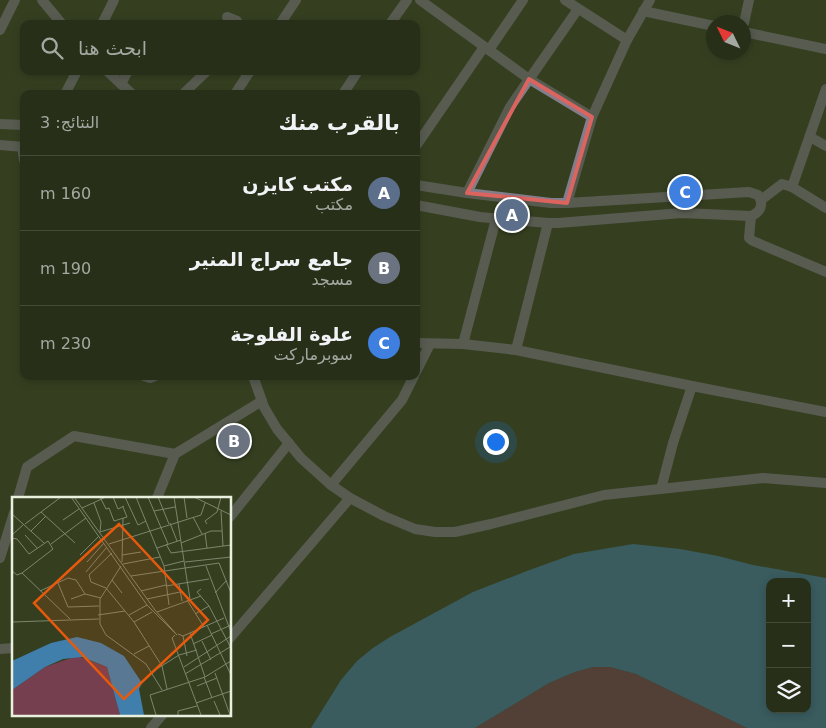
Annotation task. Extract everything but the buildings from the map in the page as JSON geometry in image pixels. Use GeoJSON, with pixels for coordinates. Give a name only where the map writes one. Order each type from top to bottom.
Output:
{"type":"FeatureCollection","features":[{"type":"Feature","properties":{"kind":"street"},"geometry":{"type":"LineString","coordinates":[[0,30],[15,0]]}},
{"type":"Feature","properties":{"kind":"street"},"geometry":{"type":"LineString","coordinates":[[42,0],[59,20]]}},
{"type":"Feature","properties":{"kind":"street"},"geometry":{"type":"LineString","coordinates":[[104,20],[114,0]]}},
{"type":"Feature","properties":{"kind":"street"},"geometry":{"type":"LineString","coordinates":[[283,20],[296,0]]}},
{"type":"Feature","properties":{"kind":"street"},"geometry":{"type":"LineString","coordinates":[[393,20],[406,0]]}},
{"type":"Feature","properties":{"kind":"street"},"geometry":{"type":"LineString","coordinates":[[420,0],[529,79],[592,117]]}},
{"type":"Feature","properties":{"kind":"street"},"geometry":{"type":"LineString","coordinates":[[420,140],[523,0]]}},
{"type":"Feature","properties":{"kind":"street"},"geometry":{"type":"LineString","coordinates":[[565,0],[627,40]]}},
{"type":"Feature","properties":{"kind":"street"},"geometry":{"type":"LineString","coordinates":[[567,203],[592,117],[627,40],[650,0]]}},
{"type":"Feature","properties":{"kind":"street"},"geometry":{"type":"LineString","coordinates":[[746,15],[749,0]]}},
{"type":"Feature","properties":{"kind":"street"},"geometry":{"type":"LineString","coordinates":[[467,193],[510,108],[578,9]]}},
{"type":"Feature","properties":{"kind":"street"},"geometry":{"type":"LineString","coordinates":[[643,11],[706,24]]}},
{"type":"Feature","properties":{"kind":"street"},"geometry":{"type":"LineString","coordinates":[[227,17],[234,20]]}},
{"type":"Feature","properties":{"kind":"street"},"geometry":{"type":"LineString","coordinates":[[751,33],[826,49]]}},
{"type":"Feature","properties":{"kind":"street"},"geometry":{"type":"LineString","coordinates":[[67,90],[75,75]]}},
{"type":"Feature","properties":{"kind":"street"},"geometry":{"type":"LineString","coordinates":[[111,75],[128,90]]}},
{"type":"Feature","properties":{"kind":"street"},"geometry":{"type":"LineString","coordinates":[[121,84],[126,75]]}},
{"type":"Feature","properties":{"kind":"street"},"geometry":{"type":"LineString","coordinates":[[187,90],[204,75]]}},
{"type":"Feature","properties":{"kind":"street"},"geometry":{"type":"LineString","coordinates":[[238,90],[247,75]]}},
{"type":"Feature","properties":{"kind":"street"},"geometry":{"type":"LineString","coordinates":[[346,90],[355,75]]}},
{"type":"Feature","properties":{"kind":"street"},"geometry":{"type":"LineString","coordinates":[[792,187],[824,104],[826,89]]}},
{"type":"Feature","properties":{"kind":"street"},"geometry":{"type":"LineString","coordinates":[[0,124],[20,125]]}},
{"type":"Feature","properties":{"kind":"street"},"geometry":{"type":"LineString","coordinates":[[810,137],[826,146]]}},
{"type":"Feature","properties":{"kind":"street"},"geometry":{"type":"LineString","coordinates":[[0,145],[20,147]]}},
{"type":"Feature","properties":{"kind":"street"},"geometry":{"type":"LineString","coordinates":[[761,200],[782,184],[792,187],[826,208]]}},
{"type":"Feature","properties":{"kind":"street"},"geometry":{"type":"LineString","coordinates":[[420,186],[551,203],[750,192],[755,193],[761,200],[761,207],[752,216],[682,213],[548,223],[496,219],[420,206]]}},
{"type":"Feature","properties":{"kind":"street"},"geometry":{"type":"LineString","coordinates":[[752,216],[748,238],[826,272]]}},
{"type":"Feature","properties":{"kind":"street"},"geometry":{"type":"LineString","coordinates":[[463,344],[496,219]]}},
{"type":"Feature","properties":{"kind":"street"},"geometry":{"type":"LineString","coordinates":[[516,350],[548,223]]}},
{"type":"Feature","properties":{"kind":"street"},"geometry":{"type":"LineString","coordinates":[[420,343],[463,344],[516,350],[826,412]]}},
{"type":"Feature","properties":{"kind":"street"},"geometry":{"type":"LineString","coordinates":[[420,364],[430,344]]}},
{"type":"Feature","properties":{"kind":"street"},"geometry":{"type":"LineString","coordinates":[[254,380],[262,401],[277,429],[302,458],[331,485],[350,498],[384,516],[415,529],[455,532],[604,495],[763,478],[826,482]]}},
{"type":"Feature","properties":{"kind":"street"},"geometry":{"type":"LineString","coordinates":[[331,485],[402,400],[412,380]]}},
{"type":"Feature","properties":{"kind":"street"},"geometry":{"type":"LineString","coordinates":[[661,489],[673,443],[692,386]]}},
{"type":"Feature","properties":{"kind":"street"},"geometry":{"type":"LineString","coordinates":[[157,497],[174,454],[262,401]]}},
{"type":"Feature","properties":{"kind":"street"},"geometry":{"type":"LineString","coordinates":[[18,497],[27,468],[74,436],[174,454]]}},
{"type":"Feature","properties":{"kind":"street"},"geometry":{"type":"LineString","coordinates":[[231,515],[289,443]]}},
{"type":"Feature","properties":{"kind":"street"},"geometry":{"type":"LineString","coordinates":[[231,636],[350,498]]}},
{"type":"Feature","properties":{"kind":"street"},"geometry":{"type":"LineString","coordinates":[[0,558],[11,534]]}},
{"type":"Feature","properties":{"kind":"street"},"geometry":{"type":"LineString","coordinates":[[151,728],[161,716]]}},
{"type":"Feature","properties":{"kind":"highlighted area"},"geometry":{"type":"Polygon","coordinates":[[[529,79],[592,117],[567,203],[467,193],[529,79]]]}},
{"type":"Feature","properties":{"kind":"shaded area"},"geometry":{"type":"Polygon","coordinates":[[[593,667],[610,667],[636,674],[747,728],[475,728],[549,683],[593,667]]]}},
{"type":"Feature","properties":{"kind":"water"},"geometry":{"type":"Polygon","coordinates":[[[633,544],[680,549],[826,578],[826,728],[747,728],[636,674],[610,667],[593,667],[549,683],[475,728],[311,728],[341,680],[357,661],[373,648],[473,592],[574,554],[633,544]]]}},
{"type":"Feature","properties":{"kind":"place","name":"علوة الفلوجة"},"geometry":{"type":"Point","coordinates":[685,192]}},
{"type":"Feature","properties":{"kind":"place","name":"مكتب كايزن"},"geometry":{"type":"Point","coordinates":[512,215]}},
{"type":"Feature","properties":{"kind":"place","name":"جامع سراج المنير"},"geometry":{"type":"Point","coordinates":[234,441]}}]}
